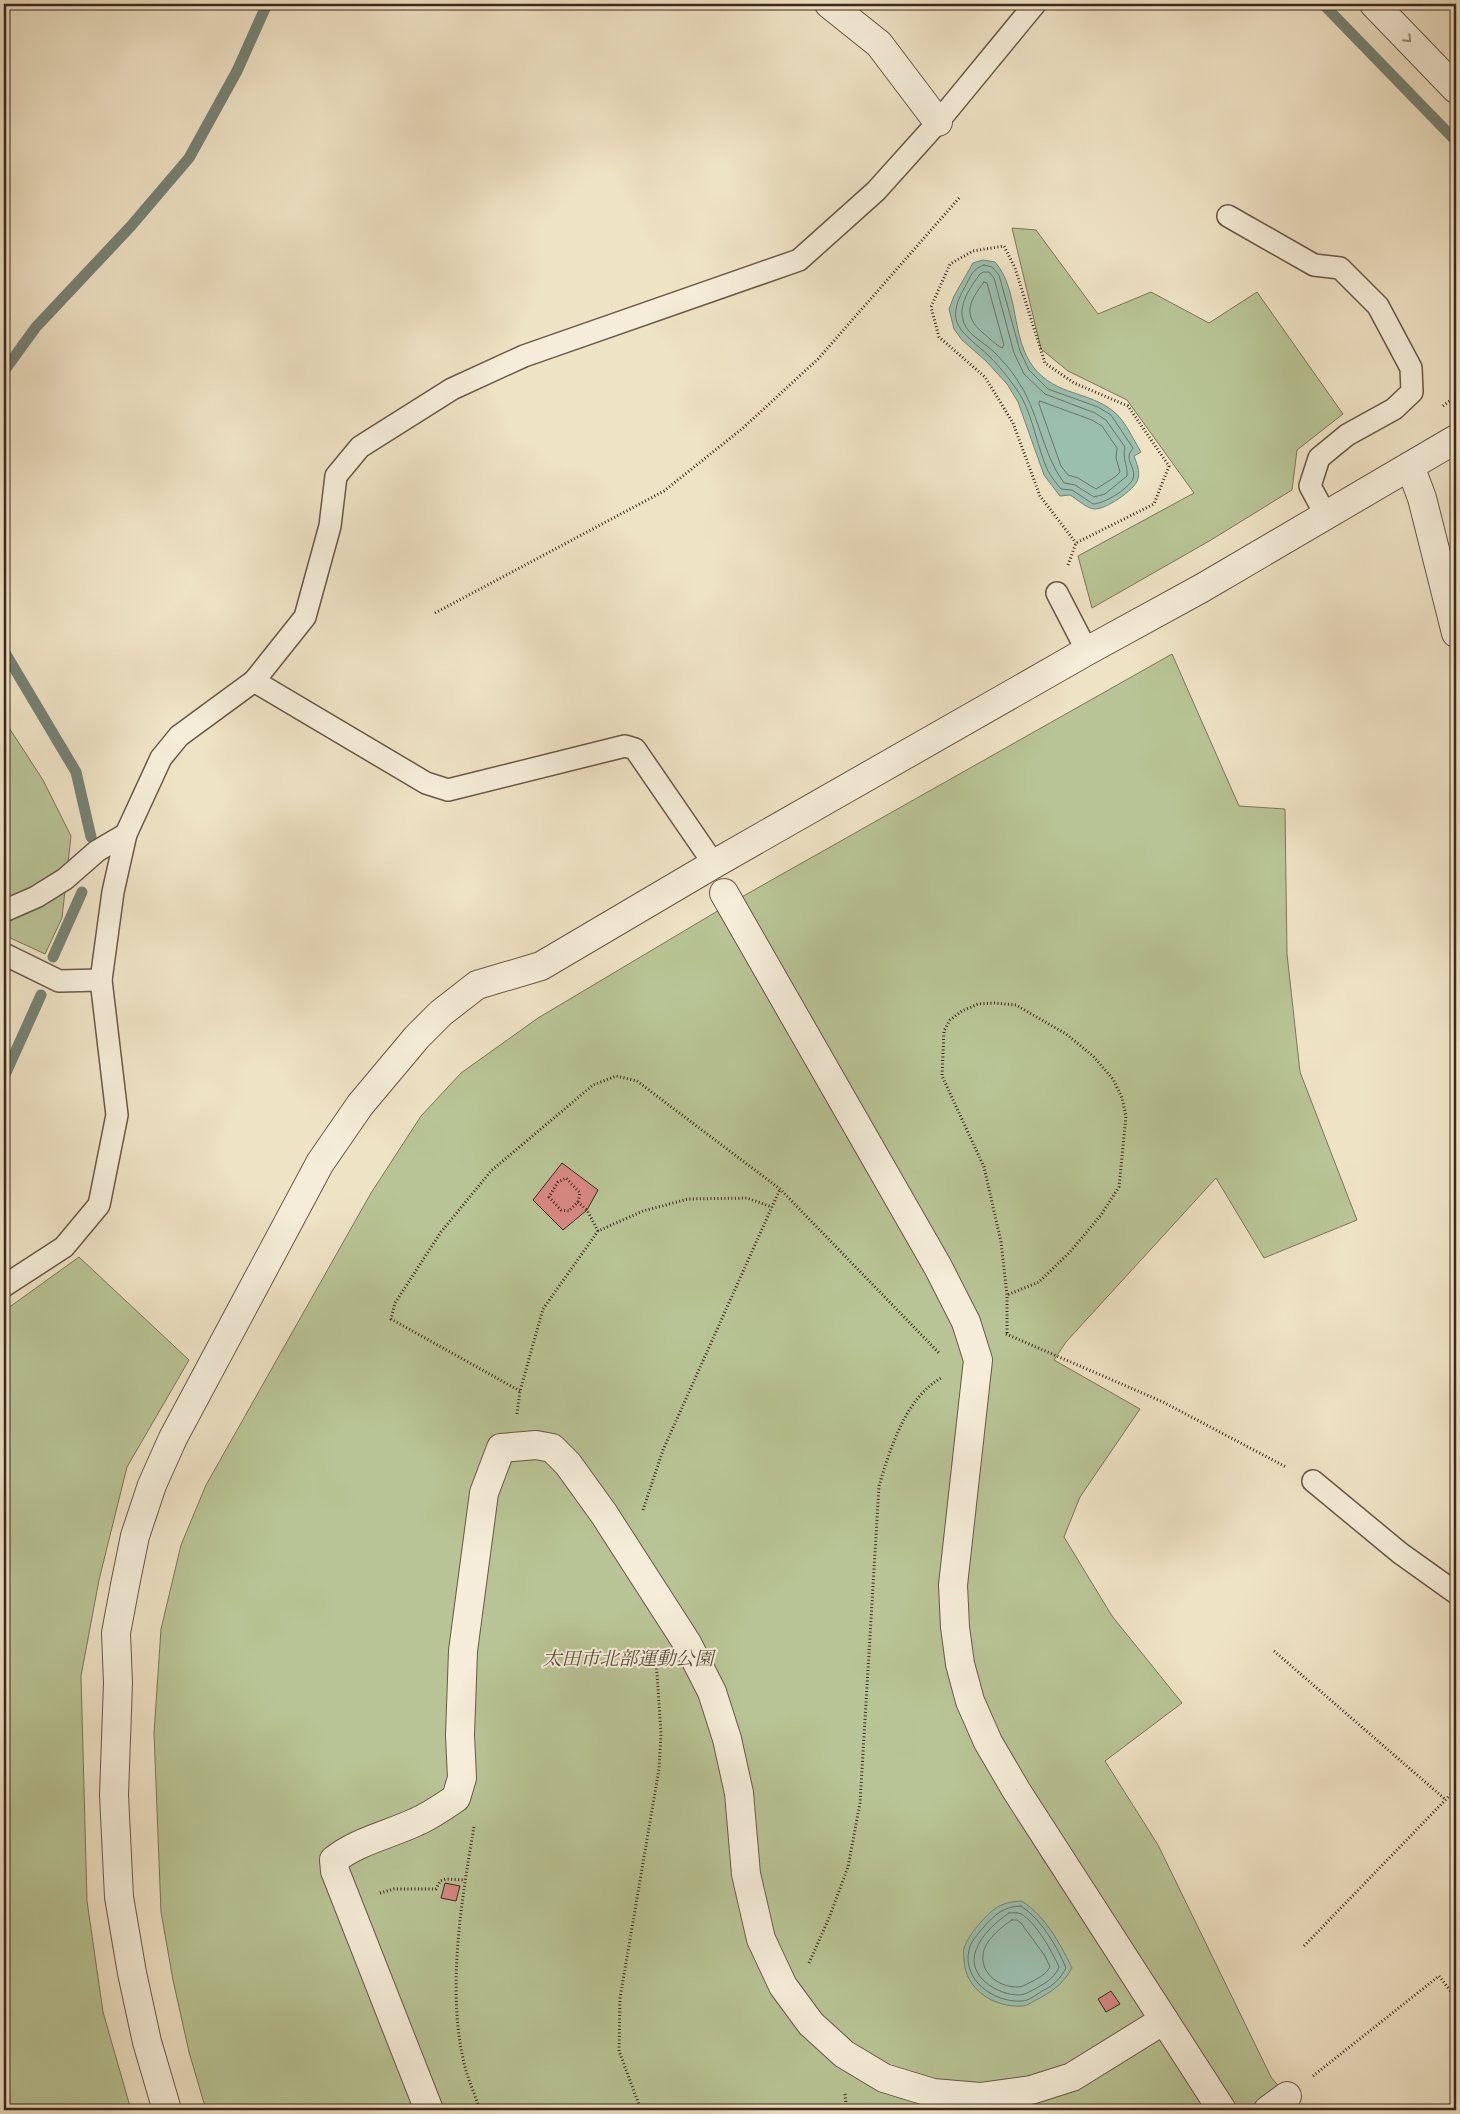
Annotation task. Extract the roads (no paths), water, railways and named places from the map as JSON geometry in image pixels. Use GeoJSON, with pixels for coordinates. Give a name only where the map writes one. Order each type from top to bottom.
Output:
{"type":"FeatureCollection","features":[{"type":"Feature","properties":{"kind":"street"},"geometry":{"type":"LineString","coordinates":[[829,4],[879,44],[938,122]]}},
{"type":"Feature","properties":{"kind":"street"},"geometry":{"type":"LineString","coordinates":[[1374,4],[1456,89]]}},
{"type":"Feature","properties":{"kind":"street"},"geometry":{"type":"LineString","coordinates":[[167,2110],[147,2042],[132,1973],[119,1896],[114,1795],[118,1683],[116,1634],[136,1536],[152,1485],[173,1438],[320,1163],[360,1105],[417,1037],[440,1013],[477,985],[541,966],[677,888],[714,864],[1087,651],[1202,588],[1325,514],[1456,439]]}},
{"type":"Feature","properties":{"kind":"street"},"geometry":{"type":"LineString","coordinates":[[1410,466],[1422,498],[1456,633]]}},
{"type":"Feature","properties":{"kind":"street"},"geometry":{"type":"LineString","coordinates":[[724,893],[938,1267],[966,1322],[969,1364],[953,1585],[955,1627],[960,1664],[970,1701],[988,1742],[1016,1790],[1222,2110]]}},
{"type":"Feature","properties":{"kind":"street"},"geometry":{"type":"LineString","coordinates":[[429,2110],[335,1871],[334,1860],[346,1850],[436,1812],[458,1795],[462,1778],[460,1735],[463,1651],[484,1493],[501,1448],[536,1445],[552,1448],[568,1464],[627,1549],[686,1643],[712,1692],[728,1739],[739,1793],[746,1874],[759,1930],[782,1986],[811,2024],[844,2054],[884,2078],[933,2093],[980,2097],[1031,2090],[1072,2077],[1164,2020]]}},
{"type":"Feature","properties":{"kind":"lane"},"geometry":{"type":"LineString","coordinates":[[4,1286],[64,1246],[99,1205],[117,1115],[101,980],[113,892],[126,834],[161,758],[179,736],[254,680],[305,617],[330,526],[336,476],[360,448],[452,389],[524,356],[799,260],[876,190],[938,122],[1035,4]]}},
{"type":"Feature","properties":{"kind":"lane"},"geometry":{"type":"LineString","coordinates":[[1228,216],[1314,265],[1340,268],[1378,306],[1411,368],[1412,392],[1394,409],[1347,435],[1319,458],[1310,486],[1325,514]]}},
{"type":"Feature","properties":{"kind":"lane"},"geometry":{"type":"LineString","coordinates":[[1057,593],[1087,651]]}},
{"type":"Feature","properties":{"kind":"lane"},"geometry":{"type":"LineString","coordinates":[[254,680],[426,783],[448,790],[625,746],[635,749],[714,864]]}},
{"type":"Feature","properties":{"kind":"lane"},"geometry":{"type":"LineString","coordinates":[[4,911],[43,893],[64,879],[97,851],[126,834]]}},
{"type":"Feature","properties":{"kind":"lane"},"geometry":{"type":"LineString","coordinates":[[4,954],[58,981],[101,980]]}},
{"type":"Feature","properties":{"kind":"lane"},"geometry":{"type":"LineString","coordinates":[[1313,1482],[1400,1553],[1456,1593]]}},
{"type":"Feature","properties":{"kind":"water"},"geometry":{"type":"Polygon","coordinates":[[[983,260],[995,262],[1003,274],[1012,300],[1021,342],[1026,356],[1034,368],[1053,384],[1093,400],[1113,411],[1125,424],[1141,452],[1134,456],[1139,473],[1136,483],[1126,494],[1112,503],[1094,509],[1070,495],[1060,496],[1044,475],[1018,402],[1007,384],[986,361],[962,340],[954,329],[949,309],[954,296],[973,263],[983,260]]]}},
{"type":"Feature","properties":{"kind":"water"},"geometry":{"type":"Polygon","coordinates":[[[1022,1901],[1045,1922],[1072,1968],[1061,1983],[1047,1994],[1026,2005],[1012,2006],[992,2000],[975,1988],[966,1970],[964,1949],[973,1932],[990,1913],[1004,1904],[1022,1901]]]}},
{"type":"Feature","properties":{"kind":"waterway"},"geometry":{"type":"LineString","coordinates":[[4,371],[36,327],[131,226],[189,158],[237,71],[267,4]]}},
{"type":"Feature","properties":{"kind":"waterway"},"geometry":{"type":"LineString","coordinates":[[1323,4],[1456,141]]}},
{"type":"Feature","properties":{"kind":"waterway"},"geometry":{"type":"LineString","coordinates":[[4,651],[76,772],[91,837]]}},
{"type":"Feature","properties":{"kind":"waterway"},"geometry":{"type":"LineString","coordinates":[[53,957],[82,892]]}},
{"type":"Feature","properties":{"kind":"waterway"},"geometry":{"type":"LineString","coordinates":[[4,1077],[41,995]]}},
{"type":"Feature","properties":{"kind":"park label","name":"太田市北部運動公園"},"geometry":{"type":"Point","coordinates":[628,1658]}}]}
